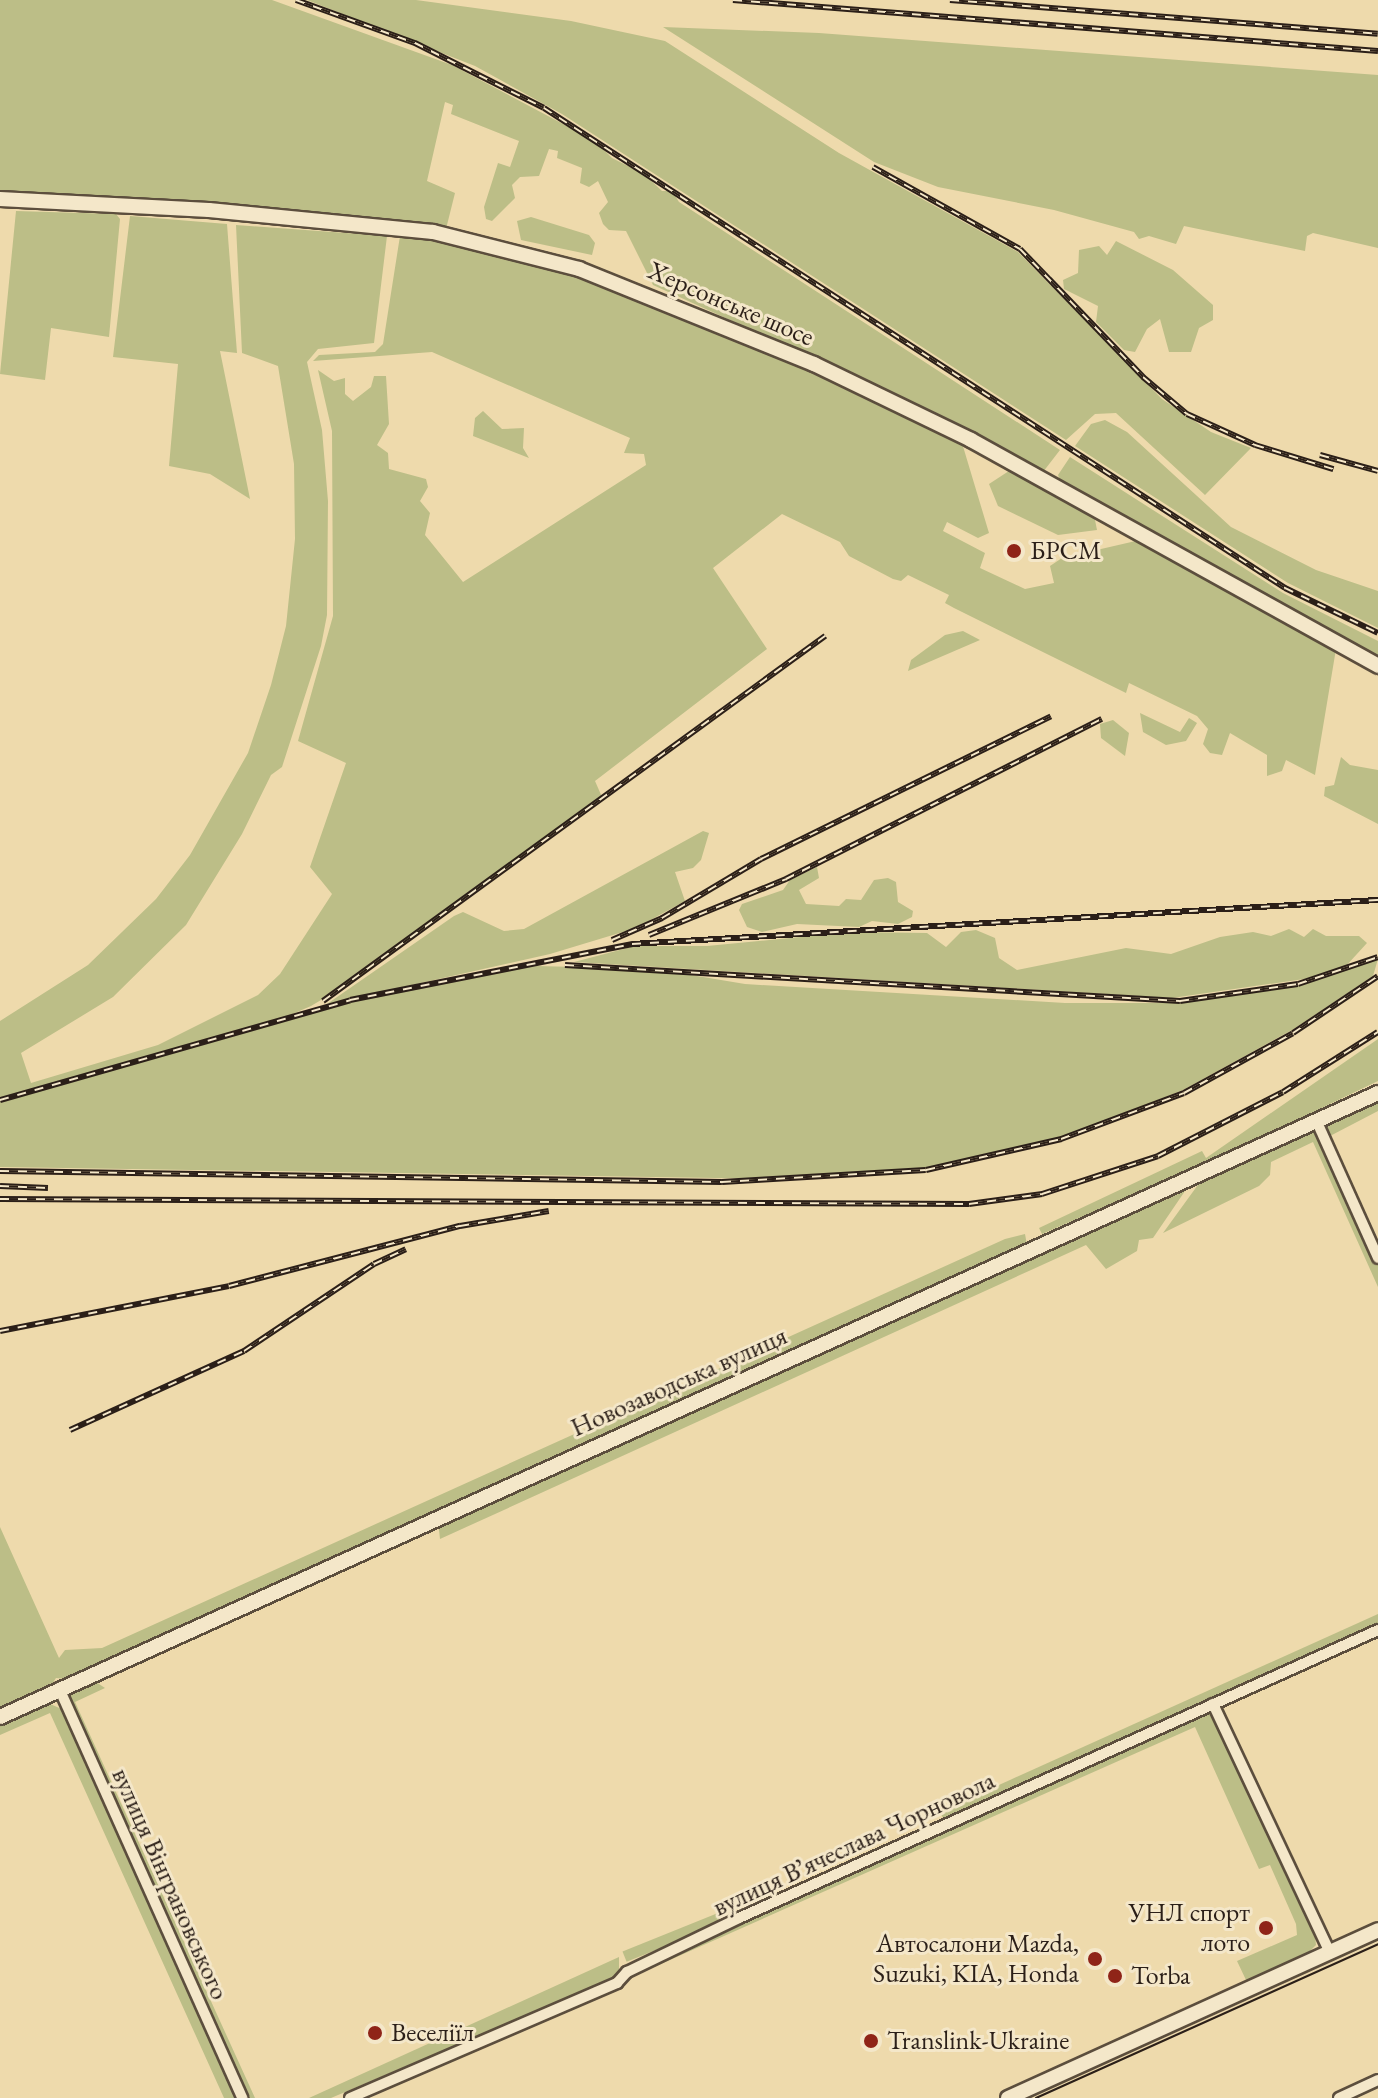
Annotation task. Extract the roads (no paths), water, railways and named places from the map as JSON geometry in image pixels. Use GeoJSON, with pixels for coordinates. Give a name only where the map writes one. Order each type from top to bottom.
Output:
{"type":"FeatureCollection","features":[{"type":"Feature","properties":{"kind":"main road","name":"Херсонське шосе"},"geometry":{"type":"LineString","coordinates":[[0,199],[419,230],[484,241],[579,269],[814,364],[971,440],[1378,666]]}},
{"type":"Feature","properties":{"kind":"main road","name":"Новозаводська вулиця"},"geometry":{"type":"LineString","coordinates":[[0,1717],[1378,1093]]}},
{"type":"Feature","properties":{"kind":"main road"},"geometry":{"type":"LineString","coordinates":[[1008,2098],[1378,1930]]}},
{"type":"Feature","properties":{"kind":"street"},"geometry":{"type":"LineString","coordinates":[[1317,1122],[1378,1258]]}},
{"type":"Feature","properties":{"kind":"street","name":"вулиця Вʼячеслава Чорновола"},"geometry":{"type":"LineString","coordinates":[[350,2098],[617,1983],[627,1972],[739,1918],[1378,1630]]}},
{"type":"Feature","properties":{"kind":"street","name":"вулиця Вінграновського"},"geometry":{"type":"LineString","coordinates":[[59,1688],[242,2098]]}},
{"type":"Feature","properties":{"kind":"street"},"geometry":{"type":"LineString","coordinates":[[1213,1704],[1330,1953]]}},
{"type":"Feature","properties":{"kind":"street"},"geometry":{"type":"LineString","coordinates":[[1339,2098],[1378,2080]]}},
{"type":"Feature","properties":{"kind":"tram line"},"geometry":{"type":"LineString","coordinates":[[1036,2098],[1378,1944]]}},
{"type":"Feature","properties":{"kind":"railway"},"geometry":{"type":"LineString","coordinates":[[296,0],[415,43],[544,108],[1285,588],[1378,633]]}},
{"type":"Feature","properties":{"kind":"railway"},"geometry":{"type":"LineString","coordinates":[[733,0],[1378,51]]}},
{"type":"Feature","properties":{"kind":"railway"},"geometry":{"type":"LineString","coordinates":[[950,0],[1378,34]]}},
{"type":"Feature","properties":{"kind":"railway"},"geometry":{"type":"LineString","coordinates":[[873,167],[1020,249],[1143,377],[1187,414],[1255,445],[1333,469]]}},
{"type":"Feature","properties":{"kind":"railway"},"geometry":{"type":"LineString","coordinates":[[1320,455],[1378,471]]}},
{"type":"Feature","properties":{"kind":"railway"},"geometry":{"type":"LineString","coordinates":[[323,1001],[825,636]]}},
{"type":"Feature","properties":{"kind":"railway"},"geometry":{"type":"LineString","coordinates":[[612,940],[662,918],[761,859],[1051,716]]}},
{"type":"Feature","properties":{"kind":"railway"},"geometry":{"type":"LineString","coordinates":[[649,935],[786,879],[1102,719]]}},
{"type":"Feature","properties":{"kind":"railway"},"geometry":{"type":"LineString","coordinates":[[0,1100],[350,1000],[632,944],[1378,900]]}},
{"type":"Feature","properties":{"kind":"railway"},"geometry":{"type":"LineString","coordinates":[[565,965],[1180,1001],[1298,984],[1378,957]]}},
{"type":"Feature","properties":{"kind":"railway"},"geometry":{"type":"LineString","coordinates":[[0,1171],[722,1182],[926,1170],[1061,1139],[1184,1093],[1293,1033],[1378,976]]}},
{"type":"Feature","properties":{"kind":"railway"},"geometry":{"type":"LineString","coordinates":[[0,1199],[969,1204],[1042,1194],[1158,1156],[1283,1092],[1378,1032]]}},
{"type":"Feature","properties":{"kind":"railway"},"geometry":{"type":"LineString","coordinates":[[0,1186],[48,1188]]}},
{"type":"Feature","properties":{"kind":"railway"},"geometry":{"type":"LineString","coordinates":[[0,1331],[229,1286],[460,1226],[549,1211]]}},
{"type":"Feature","properties":{"kind":"railway"},"geometry":{"type":"LineString","coordinates":[[70,1430],[244,1351],[374,1264],[406,1249]]}},
{"type":"Feature","properties":{"kind":"place","name":"БРСМ"},"geometry":{"type":"Point","coordinates":[1014,551]}},
{"type":"Feature","properties":{"kind":"place","name":"УНЛ спорт лото"},"geometry":{"type":"Point","coordinates":[1266,1928]}},
{"type":"Feature","properties":{"kind":"place","name":"Автосалони Mazda, Suzuki, KIA, Honda"},"geometry":{"type":"Point","coordinates":[1095,1959]}},
{"type":"Feature","properties":{"kind":"place","name":"Torba"},"geometry":{"type":"Point","coordinates":[1115,1976]}},
{"type":"Feature","properties":{"kind":"place","name":"Веселіїл"},"geometry":{"type":"Point","coordinates":[375,2033]}},
{"type":"Feature","properties":{"kind":"place","name":"Translink-Ukraine"},"geometry":{"type":"Point","coordinates":[871,2041]}}]}
